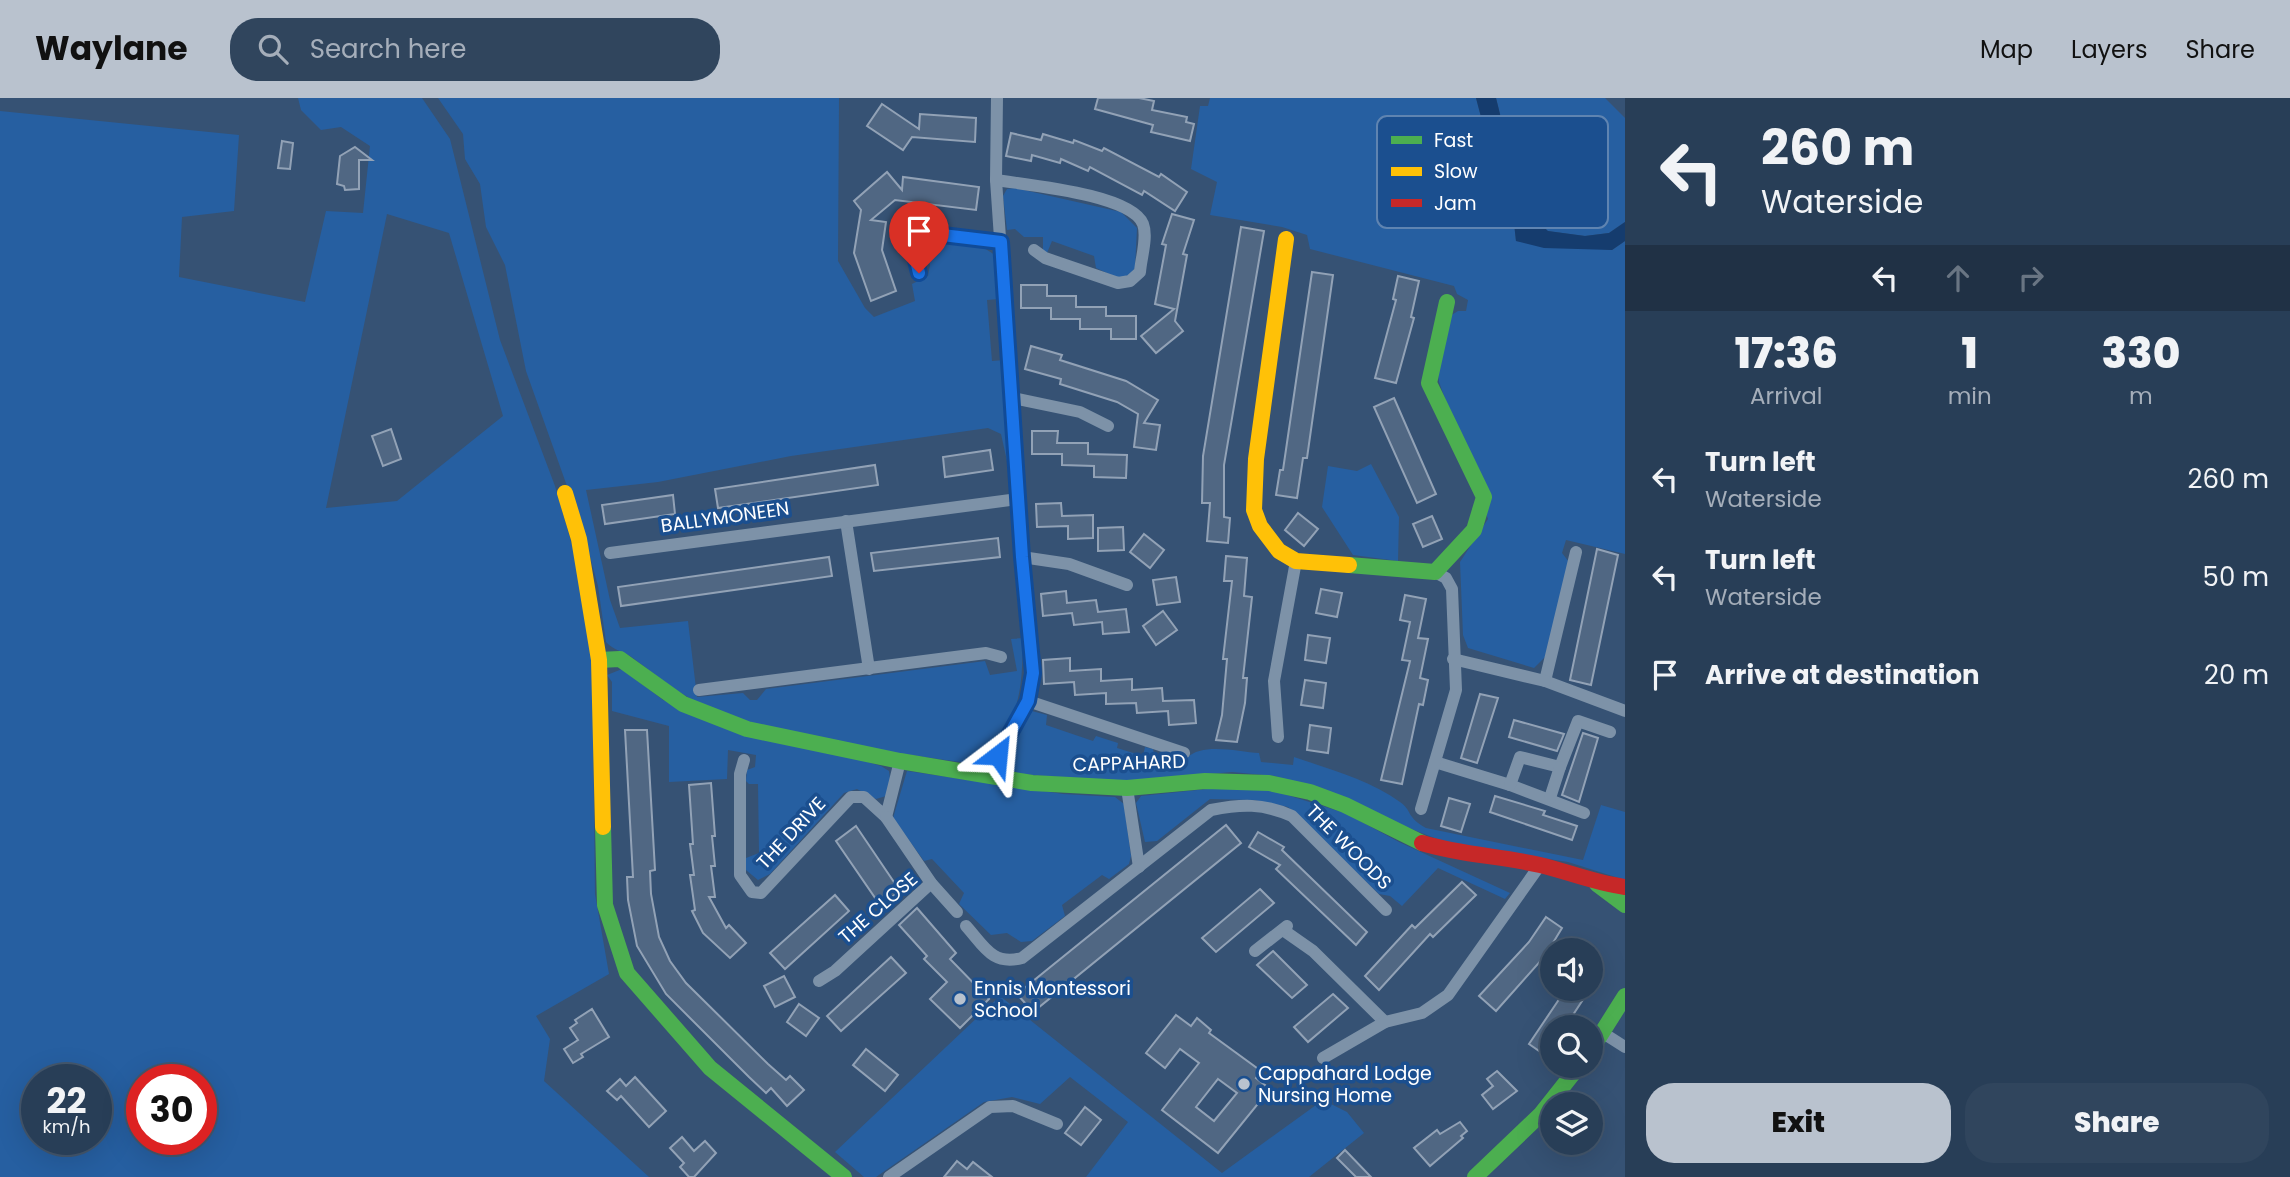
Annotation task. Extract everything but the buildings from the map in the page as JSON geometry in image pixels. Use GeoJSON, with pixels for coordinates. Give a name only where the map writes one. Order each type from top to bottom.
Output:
{"type":"FeatureCollection","features":[{"type":"Feature","properties":{"kind":"street"},"geometry":{"type":"LineString","coordinates":[[991,776],[998,755],[1028,701],[1033,673],[1022,557],[996,180],[997,98]]}},
{"type":"Feature","properties":{"kind":"street"},"geometry":{"type":"LineString","coordinates":[[996,180],[1109,201],[1136,213],[1144,225],[1139,272],[1130,281],[1118,283],[1045,258],[1034,250]]}},
{"type":"Feature","properties":{"kind":"street"},"geometry":{"type":"LineString","coordinates":[[906,216],[919,273]]}},
{"type":"Feature","properties":{"kind":"street"},"geometry":{"type":"LineString","coordinates":[[909,231],[1001,242]]}},
{"type":"Feature","properties":{"kind":"street"},"geometry":{"type":"LineString","coordinates":[[1286,239],[1256,459],[1254,510],[1260,526],[1279,551],[1296,561],[1435,572],[1446,578],[1452,589],[1456,691],[1421,809]]}},
{"type":"Feature","properties":{"kind":"street"},"geometry":{"type":"LineString","coordinates":[[1435,572],[1475,531],[1483,516],[1484,498],[1429,383],[1447,302]]}},
{"type":"Feature","properties":{"kind":"street"},"geometry":{"type":"LineString","coordinates":[[1013,398],[1080,412],[1108,426]]}},
{"type":"Feature","properties":{"kind":"street"},"geometry":{"type":"LineString","coordinates":[[565,493],[579,539],[598,660],[605,905],[627,974],[710,1068],[844,1177]]}},
{"type":"Feature","properties":{"kind":"street","name":"BALLYMONEEN"},"geometry":{"type":"LineString","coordinates":[[610,553],[1018,499]]}},
{"type":"Feature","properties":{"kind":"street"},"geometry":{"type":"LineString","coordinates":[[846,521],[869,669]]}},
{"type":"Feature","properties":{"kind":"street"},"geometry":{"type":"LineString","coordinates":[[1545,681],[1576,552]]}},
{"type":"Feature","properties":{"kind":"street"},"geometry":{"type":"LineString","coordinates":[[1022,557],[1069,564],[1127,585]]}},
{"type":"Feature","properties":{"kind":"street"},"geometry":{"type":"LineString","coordinates":[[1278,737],[1275,681],[1296,561]]}},
{"type":"Feature","properties":{"kind":"street"},"geometry":{"type":"LineString","coordinates":[[699,690],[986,653],[1001,657]]}},
{"type":"Feature","properties":{"kind":"street","name":"CAPPAHARD"},"geometry":{"type":"LineString","coordinates":[[598,660],[620,659],[683,704],[747,729],[900,761],[1082,788],[1127,788],[1205,781],[1269,783],[1310,792],[1345,805],[1418,841],[1448,851],[1540,865],[1597,883],[1625,887]]}},
{"type":"Feature","properties":{"kind":"street"},"geometry":{"type":"LineString","coordinates":[[1454,659],[1545,681],[1625,712]]}},
{"type":"Feature","properties":{"kind":"street"},"geometry":{"type":"LineString","coordinates":[[1028,701],[1184,753]]}},
{"type":"Feature","properties":{"kind":"street"},"geometry":{"type":"LineString","coordinates":[[1550,798],[1578,721],[1610,732]]}},
{"type":"Feature","properties":{"kind":"street"},"geometry":{"type":"LineString","coordinates":[[1510,785],[1520,757],[1560,767]]}},
{"type":"Feature","properties":{"kind":"street","name":"THE DRIVE"},"geometry":{"type":"LineString","coordinates":[[744,760],[740,774],[739,860],[740,875],[752,892],[761,893],[768,887],[851,797],[863,797],[886,817]]}},
{"type":"Feature","properties":{"kind":"street"},"geometry":{"type":"LineString","coordinates":[[900,761],[886,817],[930,883]]}},
{"type":"Feature","properties":{"kind":"street"},"geometry":{"type":"LineString","coordinates":[[1435,762],[1550,798],[1584,813]]}},
{"type":"Feature","properties":{"kind":"street"},"geometry":{"type":"LineString","coordinates":[[1127,788],[1139,867]]}},
{"type":"Feature","properties":{"kind":"street","name":"THE WOODS"},"geometry":{"type":"LineString","coordinates":[[966,926],[993,956],[1006,962],[1022,958],[1211,810],[1241,803],[1272,807],[1292,816],[1386,910]]}},
{"type":"Feature","properties":{"kind":"street"},"geometry":{"type":"LineString","coordinates":[[1323,1058],[1385,1022],[1422,1013],[1448,995],[1540,865]]}},
{"type":"Feature","properties":{"kind":"street","name":"THE CLOSE"},"geometry":{"type":"LineString","coordinates":[[819,981],[835,971],[930,883],[957,912]]}},
{"type":"Feature","properties":{"kind":"street"},"geometry":{"type":"LineString","coordinates":[[1597,883],[1625,905]]}},
{"type":"Feature","properties":{"kind":"street"},"geometry":{"type":"LineString","coordinates":[[1255,951],[1285,928],[1313,951],[1385,1022]]}},
{"type":"Feature","properties":{"kind":"street"},"geometry":{"type":"LineString","coordinates":[[1625,996],[1603,1033],[1625,1047]]}},
{"type":"Feature","properties":{"kind":"street"},"geometry":{"type":"LineString","coordinates":[[1475,1177],[1541,1114],[1570,1078]]}},
{"type":"Feature","properties":{"kind":"street"},"geometry":{"type":"LineString","coordinates":[[889,1177],[990,1107],[1013,1106],[1057,1124]]}},
{"type":"Feature","properties":{"kind":"shaded area"},"geometry":{"type":"Polygon","coordinates":[[[298,98],[422,98],[450,139],[500,340],[555,486],[586,593],[592,632],[595,894],[609,974],[536,1016],[550,1039],[544,1081],[649,1177],[0,1177],[0,111],[239,135],[234,211],[182,217],[179,277],[305,302],[326,211],[363,213],[370,146],[341,127],[321,130],[301,110],[298,98]],[[387,214],[326,508],[397,501],[503,416],[449,233],[387,214]]]}},
{"type":"Feature","properties":{"kind":"shaded area"},"geometry":{"type":"Polygon","coordinates":[[[438,98],[839,98],[838,261],[865,308],[874,317],[915,301],[912,284],[928,276],[930,265],[922,241],[984,248],[995,255],[999,299],[987,300],[992,361],[1004,360],[1011,479],[1001,434],[988,428],[791,456],[658,482],[586,490],[610,600],[620,628],[688,621],[697,697],[743,693],[750,700],[757,700],[766,689],[985,661],[990,675],[1017,671],[1011,639],[1023,638],[1021,681],[1012,718],[991,756],[984,763],[981,765],[854,746],[729,716],[690,699],[606,642],[598,586],[583,531],[526,371],[505,265],[486,227],[480,184],[465,159],[463,134],[438,98]]]}},
{"type":"Feature","properties":{"kind":"shaded area"},"geometry":{"type":"Polygon","coordinates":[[[1210,98],[1476,98],[1481,116],[1377,116],[1377,228],[1515,228],[1516,241],[1612,250],[1625,241],[1625,554],[1566,540],[1562,553],[1569,562],[1545,657],[1534,668],[1468,648],[1463,635],[1460,562],[1488,519],[1439,382],[1438,372],[1450,316],[1458,311],[1466,311],[1468,300],[1457,294],[1454,286],[1310,249],[1307,235],[1282,227],[1210,215],[1217,182],[1191,169],[1200,106],[1208,106],[1210,98]]]}},
{"type":"Feature","properties":{"kind":"shaded area"},"geometry":{"type":"Polygon","coordinates":[[[1476,98],[1496,98],[1500,116],[1481,116],[1476,98]]]}},
{"type":"Feature","properties":{"kind":"shaded area"},"geometry":{"type":"Polygon","coordinates":[[[1496,98],[1605,98],[1625,118],[1625,222],[1609,233],[1585,236],[1547,231],[1544,228],[1608,228],[1608,116],[1500,116],[1496,98]]]}},
{"type":"Feature","properties":{"kind":"shaded area"},"geometry":{"type":"Polygon","coordinates":[[[1015,188],[1121,212],[1137,228],[1135,268],[1130,275],[1118,278],[1096,268],[1094,256],[1052,241],[1047,253],[1043,252],[1043,237],[1024,237],[1015,229],[1007,230],[1003,196],[1007,189],[1015,188]]]}},
{"type":"Feature","properties":{"kind":"shaded area"},"geometry":{"type":"Polygon","coordinates":[[[1625,222],[1625,241],[1612,250],[1544,248],[1516,241],[1515,228],[1545,228],[1548,231],[1585,236],[1609,233],[1625,222]]]}},
{"type":"Feature","properties":{"kind":"shaded area"},"geometry":{"type":"Polygon","coordinates":[[[1371,464],[1399,517],[1398,561],[1353,555],[1322,507],[1328,466],[1357,471],[1371,464]]]}},
{"type":"Feature","properties":{"kind":"shaded area"},"geometry":{"type":"Polygon","coordinates":[[[622,669],[663,700],[881,766],[889,771],[886,796],[876,799],[857,789],[844,793],[770,874],[758,880],[746,870],[746,858],[759,853],[758,784],[749,784],[746,781],[747,770],[755,767],[756,755],[728,750],[727,779],[669,782],[669,726],[612,711],[612,682],[607,675],[622,669]]]}},
{"type":"Feature","properties":{"kind":"shaded area"},"geometry":{"type":"Polygon","coordinates":[[[1032,711],[1047,715],[1046,725],[1093,741],[1096,736],[1118,743],[1117,748],[1143,756],[1145,747],[1153,749],[1155,759],[1166,763],[1169,758],[1187,758],[1202,750],[1211,749],[1259,753],[1261,762],[1293,765],[1294,757],[1376,787],[1404,805],[1415,820],[1426,828],[1583,860],[1601,805],[1625,812],[1625,880],[1568,862],[1450,844],[1275,776],[1232,772],[1120,782],[1020,774],[1003,766],[1032,711]]]}},
{"type":"Feature","properties":{"kind":"shaded area"},"geometry":{"type":"Polygon","coordinates":[[[907,771],[1063,794],[1115,797],[1124,804],[1131,856],[1129,864],[1109,879],[1102,875],[1062,905],[1065,916],[1032,941],[1021,942],[1007,933],[991,935],[959,904],[964,893],[932,859],[924,861],[893,818],[907,771]]]}},
{"type":"Feature","properties":{"kind":"shaded area"},"geometry":{"type":"Polygon","coordinates":[[[1226,787],[1271,790],[1345,813],[1399,842],[1510,893],[1505,899],[1438,868],[1402,906],[1390,896],[1379,894],[1288,807],[1254,800],[1210,799],[1157,841],[1145,842],[1136,803],[1141,796],[1226,787]]]}},
{"type":"Feature","properties":{"kind":"shaded area"},"geometry":{"type":"Polygon","coordinates":[[[1000,996],[1222,1173],[1323,1100],[1347,1112],[1364,1133],[1309,1177],[1086,1177],[1128,1122],[1070,1077],[1040,1104],[1012,1097],[984,1102],[876,1177],[864,1177],[835,1152],[1000,996]]]}},
{"type":"Feature","properties":{"kind":"traffic: fast"},"geometry":{"type":"LineString","coordinates":[[1349,565],[1435,572],[1474,530],[1484,497],[1429,383],[1447,302]]}},
{"type":"Feature","properties":{"kind":"traffic: fast"},"geometry":{"type":"LineString","coordinates":[[599,660],[620,659],[683,704],[747,729],[900,761],[1032,783],[1127,788],[1205,781],[1269,783],[1310,792],[1345,805],[1422,843]]}},
{"type":"Feature","properties":{"kind":"traffic: fast"},"geometry":{"type":"LineString","coordinates":[[603,827],[605,905],[627,973],[710,1068],[844,1177]]}},
{"type":"Feature","properties":{"kind":"traffic: fast"},"geometry":{"type":"LineString","coordinates":[[1597,884],[1625,905]]}},
{"type":"Feature","properties":{"kind":"traffic: fast"},"geometry":{"type":"LineString","coordinates":[[1603,1031],[1625,996]]}},
{"type":"Feature","properties":{"kind":"traffic: fast"},"geometry":{"type":"LineString","coordinates":[[1475,1177],[1541,1114],[1570,1078]]}},
{"type":"Feature","properties":{"kind":"traffic: slow"},"geometry":{"type":"LineString","coordinates":[[1286,239],[1256,459],[1254,510],[1260,526],[1279,551],[1296,561],[1349,565]]}},
{"type":"Feature","properties":{"kind":"traffic: slow"},"geometry":{"type":"LineString","coordinates":[[565,493],[579,539],[599,660],[603,827]]}},
{"type":"Feature","properties":{"kind":"traffic: jam"},"geometry":{"type":"LineString","coordinates":[[1422,843],[1540,865],[1625,887]]}},
{"type":"Feature","properties":{"kind":"place","name":"Ennis Montessori School"},"geometry":{"type":"Point","coordinates":[960,999]}},
{"type":"Feature","properties":{"kind":"place","name":"Cappahard Lodge Nursing Home"},"geometry":{"type":"Point","coordinates":[1244,1084]}},
{"type":"Feature","properties":{"kind":"route"},"geometry":{"type":"LineString","coordinates":[[919,273],[909,231],[1001,242],[1022,557],[1033,673],[1028,701],[998,755]]}}]}
